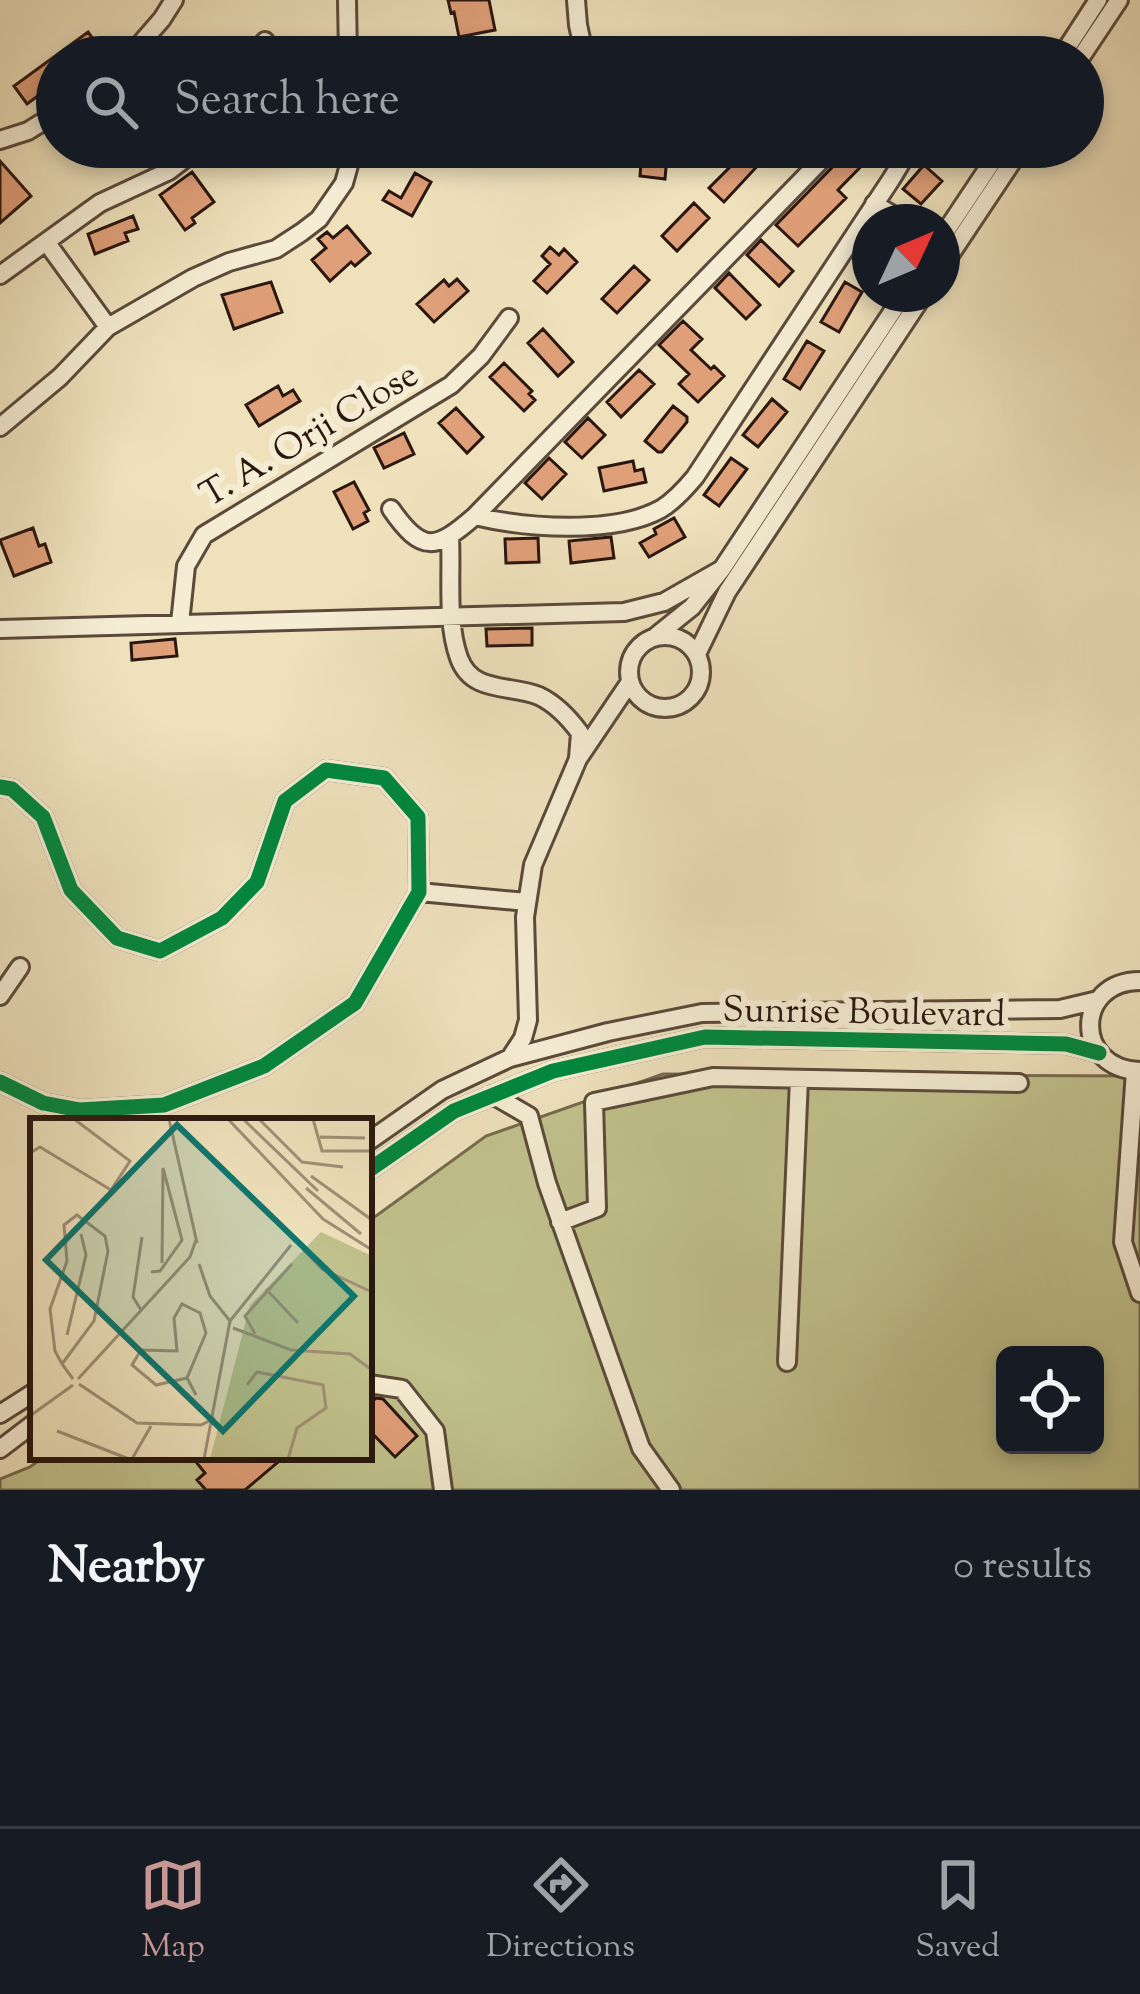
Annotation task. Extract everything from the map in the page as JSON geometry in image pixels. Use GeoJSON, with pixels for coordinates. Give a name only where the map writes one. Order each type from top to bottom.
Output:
{"type":"FeatureCollection","features":[{"type":"Feature","properties":{"kind":"street"},"geometry":{"type":"LineString","coordinates":[[147,36],[174,0]]}},
{"type":"Feature","properties":{"kind":"street"},"geometry":{"type":"LineString","coordinates":[[347,0],[348,36]]}},
{"type":"Feature","properties":{"kind":"street"},"geometry":{"type":"LineString","coordinates":[[577,0],[580,36]]}},
{"type":"Feature","properties":{"kind":"street"},"geometry":{"type":"LineString","coordinates":[[1075,36],[1098,0]]}},
{"type":"Feature","properties":{"kind":"street"},"geometry":{"type":"LineString","coordinates":[[1095,36],[1119,0]]}},
{"type":"Feature","properties":{"kind":"street"},"geometry":{"type":"LineString","coordinates":[[0,140],[36,126]]}},
{"type":"Feature","properties":{"kind":"street"},"geometry":{"type":"LineString","coordinates":[[0,275],[100,203],[173,168]]}},
{"type":"Feature","properties":{"kind":"street"},"geometry":{"type":"LineString","coordinates":[[0,427],[60,377],[108,327],[193,278],[276,249],[319,220],[344,183],[348,168]]}},
{"type":"Feature","properties":{"kind":"street"},"geometry":{"type":"LineString","coordinates":[[391,509],[412,536],[422,541],[450,537],[814,168]]}},
{"type":"Feature","properties":{"kind":"street"},"geometry":{"type":"LineString","coordinates":[[874,204],[897,168]]}},
{"type":"Feature","properties":{"kind":"street"},"geometry":{"type":"LineString","coordinates":[[960,210],[988,168]]}},
{"type":"Feature","properties":{"kind":"street"},"geometry":{"type":"LineString","coordinates":[[960,240],[1008,168]]}},
{"type":"Feature","properties":{"kind":"street"},"geometry":{"type":"LineString","coordinates":[[475,516],[521,525],[595,524],[636,519],[681,494],[852,238]]}},
{"type":"Feature","properties":{"kind":"street"},"geometry":{"type":"LineString","coordinates":[[47,243],[108,327]]}},
{"type":"Feature","properties":{"kind":"street"},"geometry":{"type":"LineString","coordinates":[[510,1058],[528,1019],[525,917],[533,865],[578,759],[630,682],[631,659],[637,649],[692,607],[722,569],[892,312]]}},
{"type":"Feature","properties":{"kind":"street"},"geometry":{"type":"LineString","coordinates":[[630,682],[644,701],[655,706],[679,706],[697,690],[701,678],[697,654],[727,592],[912,312]]}},
{"type":"Feature","properties":{"kind":"street","name":"T. A. Orji Close"},"geometry":{"type":"LineString","coordinates":[[180,623],[186,566],[204,535],[451,385],[481,356],[508,318]]}},
{"type":"Feature","properties":{"kind":"street"},"geometry":{"type":"LineString","coordinates":[[450,537],[457,650],[468,674],[491,687],[536,694],[554,705],[580,733],[578,759]]}},
{"type":"Feature","properties":{"kind":"street"},"geometry":{"type":"LineString","coordinates":[[0,628],[624,612],[664,602],[722,569]]}},
{"type":"Feature","properties":{"kind":"street"},"geometry":{"type":"LineString","coordinates":[[656,636],[679,638],[697,654]]}},
{"type":"Feature","properties":{"kind":"street"},"geometry":{"type":"LineString","coordinates":[[0,788],[12,790],[43,817],[71,890],[117,938],[160,951],[221,919],[256,882],[284,801],[326,770],[384,778],[418,817],[419,892],[356,1003],[264,1066],[164,1105],[78,1116],[0,1082]]}},
{"type":"Feature","properties":{"kind":"street"},"geometry":{"type":"LineString","coordinates":[[419,892],[527,902]]}},
{"type":"Feature","properties":{"kind":"street"},"geometry":{"type":"LineString","coordinates":[[0,996],[20,968]]}},
{"type":"Feature","properties":{"kind":"street","name":"Sunrise Boulevard"},"geometry":{"type":"LineString","coordinates":[[372,1139],[442,1090],[510,1058],[608,1032],[702,1013],[1060,1009],[1098,1000],[1120,982],[1140,981]]}},
{"type":"Feature","properties":{"kind":"street"},"geometry":{"type":"LineString","coordinates":[[1098,1000],[1090,1027],[1099,1053]]}},
{"type":"Feature","properties":{"kind":"street","name":"Sunrise Boulevard"},"geometry":{"type":"LineString","coordinates":[[372,1168],[454,1111],[553,1071],[705,1037],[1066,1044],[1099,1053],[1121,1069],[1137,1071]]}},
{"type":"Feature","properties":{"kind":"street"},"geometry":{"type":"LineString","coordinates":[[1137,1071],[1123,1242],[1140,1293]]}},
{"type":"Feature","properties":{"kind":"street"},"geometry":{"type":"LineString","coordinates":[[560,1222],[597,1208],[594,1102],[713,1077],[1019,1083]]}},
{"type":"Feature","properties":{"kind":"street"},"geometry":{"type":"LineString","coordinates":[[787,1361],[799,1079]]}},
{"type":"Feature","properties":{"kind":"street"},"geometry":{"type":"LineString","coordinates":[[493,1095],[529,1116],[560,1222],[641,1448],[671,1490]]}},
{"type":"Feature","properties":{"kind":"street"},"geometry":{"type":"LineString","coordinates":[[372,1384],[402,1389],[435,1431],[442,1490]]}},
{"type":"Feature","properties":{"kind":"street"},"geometry":{"type":"LineString","coordinates":[[0,1396],[30,1395]]}},
{"type":"Feature","properties":{"kind":"street"},"geometry":{"type":"LineString","coordinates":[[0,1414],[30,1395]]}},
{"type":"Feature","properties":{"kind":"street"},"geometry":{"type":"LineString","coordinates":[[0,1449],[30,1426]]}},
{"type":"Feature","properties":{"kind":"green space"},"geometry":{"type":"Polygon","coordinates":[[[663,1074],[1140,1076],[1140,1490],[0,1490],[0,1479],[40,1460],[372,1460],[372,1219],[486,1136],[663,1074]]]}},
{"type":"Feature","properties":{"kind":"building"},"geometry":{"type":"Polygon","coordinates":[[[448,0],[489,0],[495,30],[459,36],[448,0]]]}},
{"type":"Feature","properties":{"kind":"building"},"geometry":{"type":"Polygon","coordinates":[[[36,70],[36,97],[27,104],[14,86],[36,70]]]}},
{"type":"Feature","properties":{"kind":"building"},"geometry":{"type":"Polygon","coordinates":[[[0,161],[31,196],[0,223],[0,161]]]}},
{"type":"Feature","properties":{"kind":"building"},"geometry":{"type":"Polygon","coordinates":[[[641,168],[666,168],[665,179],[640,176],[641,168]]]}},
{"type":"Feature","properties":{"kind":"building"},"geometry":{"type":"Polygon","coordinates":[[[729,168],[756,168],[724,202],[709,188],[729,168]]]}},
{"type":"Feature","properties":{"kind":"building"},"geometry":{"type":"Polygon","coordinates":[[[832,168],[859,168],[838,190],[846,198],[798,246],[776,225],[832,168]]]}},
{"type":"Feature","properties":{"kind":"building"},"geometry":{"type":"Polygon","coordinates":[[[921,168],[927,168],[942,181],[921,204],[903,189],[921,168]]]}},
{"type":"Feature","properties":{"kind":"building"},"geometry":{"type":"Polygon","coordinates":[[[192,172],[214,202],[192,218],[195,223],[185,230],[160,195],[192,172]]]}},
{"type":"Feature","properties":{"kind":"building"},"geometry":{"type":"Polygon","coordinates":[[[415,173],[431,182],[412,216],[383,200],[389,191],[401,198],[415,173]]]}},
{"type":"Feature","properties":{"kind":"building"},"geometry":{"type":"Polygon","coordinates":[[[694,203],[709,218],[677,251],[662,236],[694,203]]]}},
{"type":"Feature","properties":{"kind":"building"},"geometry":{"type":"Polygon","coordinates":[[[133,216],[138,229],[125,233],[128,241],[95,254],[88,234],[133,216]]]}},
{"type":"Feature","properties":{"kind":"building"},"geometry":{"type":"Polygon","coordinates":[[[347,226],[370,253],[330,281],[312,260],[326,248],[318,239],[327,232],[333,238],[347,226]]]}},
{"type":"Feature","properties":{"kind":"building"},"geometry":{"type":"Polygon","coordinates":[[[761,240],[793,271],[779,286],[747,255],[761,240]]]}},
{"type":"Feature","properties":{"kind":"building"},"geometry":{"type":"Polygon","coordinates":[[[550,247],[559,255],[564,249],[577,262],[547,293],[534,281],[550,264],[542,256],[550,247]]]}},
{"type":"Feature","properties":{"kind":"building"},"geometry":{"type":"Polygon","coordinates":[[[634,266],[649,280],[617,313],[602,299],[634,266]]]}},
{"type":"Feature","properties":{"kind":"building"},"geometry":{"type":"Polygon","coordinates":[[[729,273],[760,305],[746,319],[715,288],[729,273]]]}},
{"type":"Feature","properties":{"kind":"building"},"geometry":{"type":"Polygon","coordinates":[[[457,279],[468,291],[434,322],[417,304],[444,280],[449,286],[457,279]]]}},
{"type":"Feature","properties":{"kind":"building"},"geometry":{"type":"Polygon","coordinates":[[[271,282],[282,312],[234,329],[222,295],[271,282]]]}},
{"type":"Feature","properties":{"kind":"building"},"geometry":{"type":"Polygon","coordinates":[[[845,282],[852,286],[852,309],[839,332],[821,322],[845,282]]]}},
{"type":"Feature","properties":{"kind":"building"},"geometry":{"type":"Polygon","coordinates":[[[683,321],[702,339],[691,350],[724,376],[698,402],[679,384],[689,374],[659,345],[683,321]]]}},
{"type":"Feature","properties":{"kind":"building"},"geometry":{"type":"Polygon","coordinates":[[[543,329],[573,362],[558,376],[528,343],[543,329]]]}},
{"type":"Feature","properties":{"kind":"building"},"geometry":{"type":"Polygon","coordinates":[[[807,341],[824,351],[800,389],[784,379],[807,341]]]}},
{"type":"Feature","properties":{"kind":"building"},"geometry":{"type":"Polygon","coordinates":[[[504,363],[532,391],[529,394],[535,400],[524,411],[490,377],[504,363]]]}},
{"type":"Feature","properties":{"kind":"building"},"geometry":{"type":"Polygon","coordinates":[[[639,370],[654,384],[621,417],[607,402],[639,370]]]}},
{"type":"Feature","properties":{"kind":"building"},"geometry":{"type":"Polygon","coordinates":[[[278,386],[283,396],[293,390],[300,401],[259,426],[246,405],[278,386]]]}},
{"type":"Feature","properties":{"kind":"building"},"geometry":{"type":"Polygon","coordinates":[[[772,399],[787,412],[758,447],[743,435],[772,399]]]}},
{"type":"Feature","properties":{"kind":"building"},"geometry":{"type":"Polygon","coordinates":[[[673,406],[687,422],[658,452],[645,441],[673,406]]]}},
{"type":"Feature","properties":{"kind":"building"},"geometry":{"type":"Polygon","coordinates":[[[456,408],[483,437],[467,453],[439,423],[456,408]]]}},
{"type":"Feature","properties":{"kind":"building"},"geometry":{"type":"Polygon","coordinates":[[[588,418],[605,435],[582,458],[565,442],[588,418]]]}},
{"type":"Feature","properties":{"kind":"building"},"geometry":{"type":"Polygon","coordinates":[[[404,433],[414,454],[384,468],[374,448],[404,433]]]}},
{"type":"Feature","properties":{"kind":"building"},"geometry":{"type":"Polygon","coordinates":[[[549,458],[566,474],[542,499],[525,483],[549,458]]]}},
{"type":"Feature","properties":{"kind":"building"},"geometry":{"type":"Polygon","coordinates":[[[731,458],[747,469],[719,506],[704,495],[731,458]]]}},
{"type":"Feature","properties":{"kind":"building"},"geometry":{"type":"Polygon","coordinates":[[[633,461],[635,471],[643,469],[646,482],[604,491],[599,468],[633,461]]]}},
{"type":"Feature","properties":{"kind":"building"},"geometry":{"type":"Polygon","coordinates":[[[354,482],[369,510],[364,513],[368,521],[353,529],[334,492],[354,482]]]}},
{"type":"Feature","properties":{"kind":"building"},"geometry":{"type":"Polygon","coordinates":[[[674,518],[685,537],[649,557],[640,543],[674,518]]]}},
{"type":"Feature","properties":{"kind":"building"},"geometry":{"type":"Polygon","coordinates":[[[33,528],[51,562],[14,576],[0,540],[33,528]]]}},
{"type":"Feature","properties":{"kind":"building"},"geometry":{"type":"Polygon","coordinates":[[[611,537],[614,558],[571,563],[569,541],[611,537]]]}},
{"type":"Feature","properties":{"kind":"building"},"geometry":{"type":"Polygon","coordinates":[[[538,538],[539,562],[506,563],[505,539],[538,538]]]}},
{"type":"Feature","properties":{"kind":"building"},"geometry":{"type":"Polygon","coordinates":[[[532,628],[532,645],[487,646],[486,629],[532,628]]]}},
{"type":"Feature","properties":{"kind":"building"},"geometry":{"type":"Polygon","coordinates":[[[175,639],[177,656],[132,660],[131,643],[175,639]]]}},
{"type":"Feature","properties":{"kind":"building"},"geometry":{"type":"Polygon","coordinates":[[[383,1399],[417,1436],[395,1457],[372,1433],[372,1402],[383,1399]]]}},
{"type":"Feature","properties":{"kind":"building"},"geometry":{"type":"Polygon","coordinates":[[[280,1460],[245,1490],[206,1490],[197,1480],[205,1473],[197,1463],[280,1460]]]}},
{"type":"Feature","properties":{"kind":"cycle path"},"geometry":{"type":"LineString","coordinates":[[0,787],[12,789],[43,817],[71,890],[117,938],[160,951],[222,918],[257,882],[285,801],[326,770],[384,778],[418,817],[419,892],[355,1003],[264,1066],[164,1105],[80,1110],[43,1103],[0,1082]]}},
{"type":"Feature","properties":{"kind":"cycle path"},"geometry":{"type":"LineString","coordinates":[[372,1168],[454,1111],[553,1071],[705,1037],[1066,1044],[1099,1053]]}}]}
